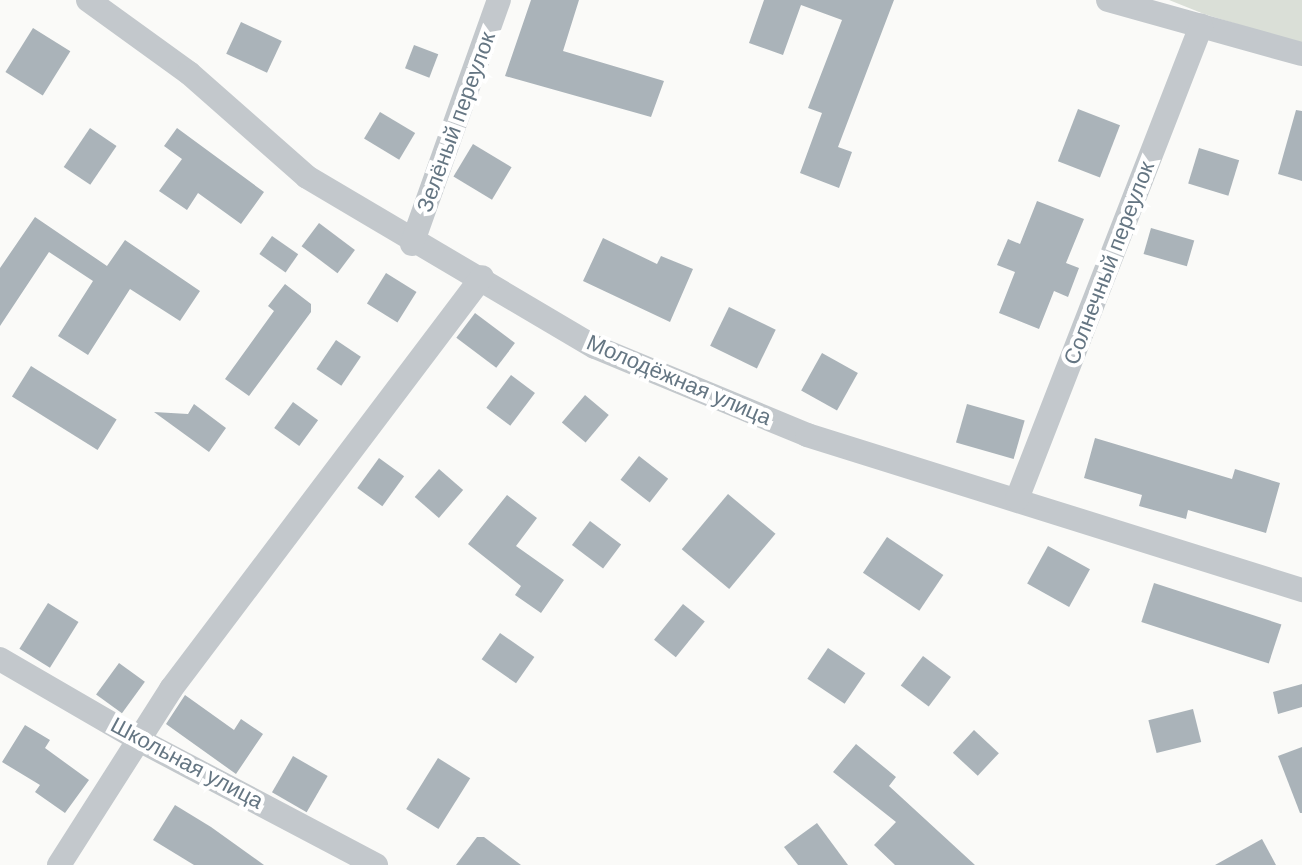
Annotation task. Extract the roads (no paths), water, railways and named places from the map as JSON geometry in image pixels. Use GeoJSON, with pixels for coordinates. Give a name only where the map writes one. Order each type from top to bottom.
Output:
{"type":"FeatureCollection","features":[{"type":"Feature","properties":{"kind":"street","name":"Молодёжная улица"},"geometry":{"type":"LineString","coordinates":[[88,0],[189,73],[307,177],[412,244],[482,277],[595,347],[807,435],[1302,590]]}},
{"type":"Feature","properties":{"kind":"street","name":"Зелёный переулок"},"geometry":{"type":"LineString","coordinates":[[412,244],[499,0]]}},
{"type":"Feature","properties":{"kind":"street"},"geometry":{"type":"LineString","coordinates":[[1108,0],[1302,54]]}},
{"type":"Feature","properties":{"kind":"street","name":"Солнечный переулок"},"geometry":{"type":"LineString","coordinates":[[1017,499],[1201,26]]}},
{"type":"Feature","properties":{"kind":"street"},"geometry":{"type":"LineString","coordinates":[[59,865],[171,689],[482,277]]}},
{"type":"Feature","properties":{"kind":"street","name":"Школьная улица"},"geometry":{"type":"LineString","coordinates":[[0,659],[139,740],[376,865]]}}]}
